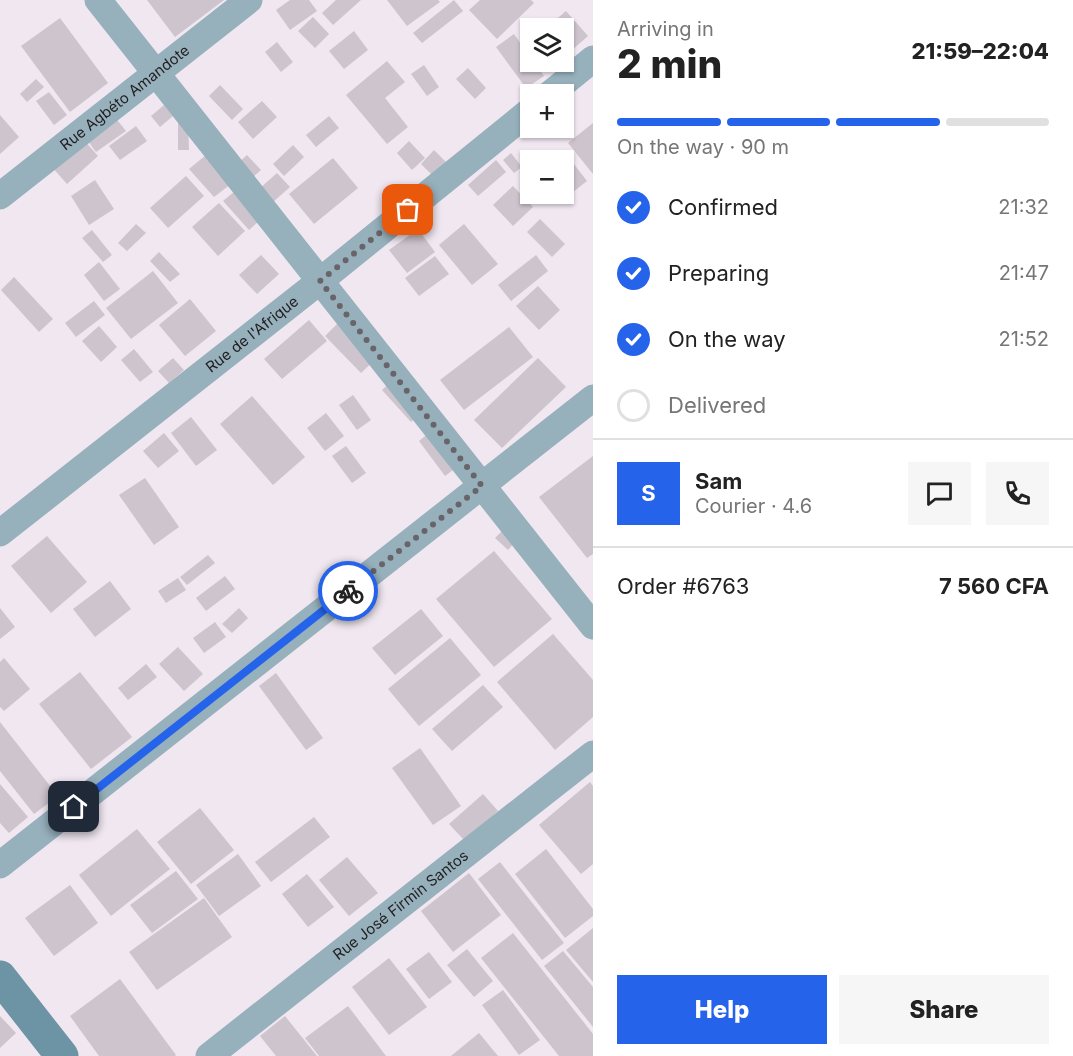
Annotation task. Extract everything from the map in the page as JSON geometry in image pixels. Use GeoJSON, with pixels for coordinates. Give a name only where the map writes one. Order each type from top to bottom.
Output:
{"type":"FeatureCollection","features":[{"type":"Feature","properties":{"kind":"street"},"geometry":{"type":"LineString","coordinates":[[98,0],[593,626]]}},
{"type":"Feature","properties":{"kind":"street","name":"Rue Agbéto Amandote"},"geometry":{"type":"LineString","coordinates":[[0,196],[249,0]]}},
{"type":"Feature","properties":{"kind":"street"},"geometry":{"type":"LineString","coordinates":[[562,84],[593,59]]}},
{"type":"Feature","properties":{"kind":"street","name":"Rue de l'Afrique"},"geometry":{"type":"LineString","coordinates":[[0,533],[320,281],[520,119]]}},
{"type":"Feature","properties":{"kind":"street"},"geometry":{"type":"LineString","coordinates":[[0,865],[593,398]]}},
{"type":"Feature","properties":{"kind":"street","name":"Rue José Firmin Santos"},"geometry":{"type":"LineString","coordinates":[[209,1056],[593,754]]}},
{"type":"Feature","properties":{"kind":"street"},"geometry":{"type":"LineString","coordinates":[[0,977],[62,1056]]}},
{"type":"Feature","properties":{"kind":"building"},"geometry":{"type":"Polygon","coordinates":[[[147,0],[224,0],[175,37],[147,0]]]}},
{"type":"Feature","properties":{"kind":"building"},"geometry":{"type":"Polygon","coordinates":[[[290,0],[309,0],[317,11],[290,30],[276,10],[290,0]]]}},
{"type":"Feature","properties":{"kind":"building"},"geometry":{"type":"Polygon","coordinates":[[[336,0],[361,0],[333,25],[322,13],[336,0]]]}},
{"type":"Feature","properties":{"kind":"building"},"geometry":{"type":"Polygon","coordinates":[[[387,0],[438,0],[440,2],[407,26],[387,0]]]}},
{"type":"Feature","properties":{"kind":"building"},"geometry":{"type":"Polygon","coordinates":[[[454,0],[463,11],[422,43],[413,33],[454,0]]]}},
{"type":"Feature","properties":{"kind":"building"},"geometry":{"type":"Polygon","coordinates":[[[480,0],[531,0],[534,3],[497,39],[469,10],[480,0]]]}},
{"type":"Feature","properties":{"kind":"building"},"geometry":{"type":"Polygon","coordinates":[[[566,11],[572,18],[558,18],[566,11]]]}},
{"type":"Feature","properties":{"kind":"building"},"geometry":{"type":"Polygon","coordinates":[[[313,17],[329,34],[315,48],[298,31],[313,17]]]}},
{"type":"Feature","properties":{"kind":"building"},"geometry":{"type":"Polygon","coordinates":[[[60,18],[108,83],[70,112],[21,46],[60,18]]]}},
{"type":"Feature","properties":{"kind":"building"},"geometry":{"type":"Polygon","coordinates":[[[574,20],[588,36],[574,48],[574,20]]]}},
{"type":"Feature","properties":{"kind":"building"},"geometry":{"type":"Polygon","coordinates":[[[354,31],[368,50],[344,69],[329,51],[354,31]]]}},
{"type":"Feature","properties":{"kind":"building"},"geometry":{"type":"Polygon","coordinates":[[[514,34],[520,42],[520,72],[541,72],[544,76],[532,84],[523,84],[496,47],[514,34]]]}},
{"type":"Feature","properties":{"kind":"building"},"geometry":{"type":"Polygon","coordinates":[[[277,42],[293,62],[281,72],[265,52],[277,42]]]}},
{"type":"Feature","properties":{"kind":"building"},"geometry":{"type":"Polygon","coordinates":[[[387,61],[405,82],[385,98],[408,127],[387,144],[346,95],[387,61]]]}},
{"type":"Feature","properties":{"kind":"building"},"geometry":{"type":"Polygon","coordinates":[[[424,65],[439,87],[427,96],[411,74],[424,65]]]}},
{"type":"Feature","properties":{"kind":"building"},"geometry":{"type":"Polygon","coordinates":[[[468,68],[486,88],[475,99],[456,79],[468,68]]]}},
{"type":"Feature","properties":{"kind":"building"},"geometry":{"type":"Polygon","coordinates":[[[36,79],[44,87],[27,102],[20,94],[36,79]]]}},
{"type":"Feature","properties":{"kind":"building"},"geometry":{"type":"Polygon","coordinates":[[[220,85],[243,109],[232,120],[209,96],[220,85]]]}},
{"type":"Feature","properties":{"kind":"building"},"geometry":{"type":"Polygon","coordinates":[[[49,92],[67,115],[54,125],[36,101],[49,92]]]}},
{"type":"Feature","properties":{"kind":"building"},"geometry":{"type":"Polygon","coordinates":[[[262,101],[277,117],[253,139],[238,122],[262,101]]]}},
{"type":"Feature","properties":{"kind":"building"},"geometry":{"type":"Polygon","coordinates":[[[164,105],[173,116],[160,127],[151,116],[164,105]]]}},
{"type":"Feature","properties":{"kind":"building"},"geometry":{"type":"Polygon","coordinates":[[[0,115],[19,137],[0,154],[0,115]]]}},
{"type":"Feature","properties":{"kind":"building"},"geometry":{"type":"Polygon","coordinates":[[[114,116],[126,131],[96,152],[85,137],[114,116]]]}},
{"type":"Feature","properties":{"kind":"building"},"geometry":{"type":"Polygon","coordinates":[[[329,116],[339,128],[316,147],[306,135],[329,116]]]}},
{"type":"Feature","properties":{"kind":"building"},"geometry":{"type":"Polygon","coordinates":[[[178,123],[188,123],[189,150],[178,150],[178,123]]]}},
{"type":"Feature","properties":{"kind":"building"},"geometry":{"type":"Polygon","coordinates":[[[593,123],[593,174],[574,150],[568,143],[593,123]]]}},
{"type":"Feature","properties":{"kind":"building"},"geometry":{"type":"Polygon","coordinates":[[[136,126],[147,141],[120,160],[109,146],[136,126]]]}},
{"type":"Feature","properties":{"kind":"building"},"geometry":{"type":"Polygon","coordinates":[[[82,138],[98,156],[67,184],[51,166],[82,138]]]}},
{"type":"Feature","properties":{"kind":"building"},"geometry":{"type":"Polygon","coordinates":[[[409,141],[425,158],[412,170],[397,153],[409,141]]]}},
{"type":"Feature","properties":{"kind":"building"},"geometry":{"type":"Polygon","coordinates":[[[293,145],[304,157],[284,176],[273,164],[293,145]]]}},
{"type":"Feature","properties":{"kind":"building"},"geometry":{"type":"Polygon","coordinates":[[[434,150],[448,164],[435,178],[421,164],[434,150]]]}},
{"type":"Feature","properties":{"kind":"building"},"geometry":{"type":"Polygon","coordinates":[[[511,153],[520,164],[520,168],[514,173],[503,160],[511,153]]]}},
{"type":"Feature","properties":{"kind":"building"},"geometry":{"type":"Polygon","coordinates":[[[206,155],[231,184],[214,197],[189,169],[206,155]]]}},
{"type":"Feature","properties":{"kind":"building"},"geometry":{"type":"Polygon","coordinates":[[[247,155],[261,170],[250,180],[236,165],[247,155]]]}},
{"type":"Feature","properties":{"kind":"building"},"geometry":{"type":"Polygon","coordinates":[[[333,158],[358,188],[314,224],[289,194],[333,158]]]}},
{"type":"Feature","properties":{"kind":"building"},"geometry":{"type":"Polygon","coordinates":[[[496,160],[506,172],[478,196],[468,185],[496,160]]]}},
{"type":"Feature","properties":{"kind":"building"},"geometry":{"type":"Polygon","coordinates":[[[574,164],[587,181],[574,191],[574,164]]]}},
{"type":"Feature","properties":{"kind":"building"},"geometry":{"type":"Polygon","coordinates":[[[277,173],[290,187],[272,203],[259,189],[277,173]]]}},
{"type":"Feature","properties":{"kind":"building"},"geometry":{"type":"Polygon","coordinates":[[[186,176],[204,196],[168,228],[150,208],[186,176]]]}},
{"type":"Feature","properties":{"kind":"building"},"geometry":{"type":"Polygon","coordinates":[[[95,180],[114,209],[89,225],[71,196],[95,180]]]}},
{"type":"Feature","properties":{"kind":"building"},"geometry":{"type":"Polygon","coordinates":[[[513,186],[520,193],[520,204],[530,204],[533,207],[513,226],[493,205],[513,186]]]}},
{"type":"Feature","properties":{"kind":"building"},"geometry":{"type":"Polygon","coordinates":[[[235,191],[260,220],[249,230],[223,201],[235,191]]]}},
{"type":"Feature","properties":{"kind":"building"},"geometry":{"type":"Polygon","coordinates":[[[219,203],[245,231],[218,256],[192,227],[219,203]]]}},
{"type":"Feature","properties":{"kind":"building"},"geometry":{"type":"Polygon","coordinates":[[[540,219],[565,244],[552,257],[527,232],[540,219]]]}},
{"type":"Feature","properties":{"kind":"building"},"geometry":{"type":"Polygon","coordinates":[[[136,224],[146,233],[127,251],[118,243],[136,224]]]}},
{"type":"Feature","properties":{"kind":"building"},"geometry":{"type":"Polygon","coordinates":[[[464,224],[498,264],[472,285],[439,245],[464,224]]]}},
{"type":"Feature","properties":{"kind":"building"},"geometry":{"type":"Polygon","coordinates":[[[418,229],[435,252],[407,273],[389,250],[418,229]]]}},
{"type":"Feature","properties":{"kind":"building"},"geometry":{"type":"Polygon","coordinates":[[[92,230],[112,255],[103,262],[82,238],[92,230]]]}},
{"type":"Feature","properties":{"kind":"building"},"geometry":{"type":"Polygon","coordinates":[[[159,252],[180,274],[170,282],[150,261],[159,252]]]}},
{"type":"Feature","properties":{"kind":"building"},"geometry":{"type":"Polygon","coordinates":[[[261,255],[279,274],[257,294],[239,275],[261,255]]]}},
{"type":"Feature","properties":{"kind":"building"},"geometry":{"type":"Polygon","coordinates":[[[536,255],[548,271],[511,301],[498,285],[536,255]]]}},
{"type":"Feature","properties":{"kind":"building"},"geometry":{"type":"Polygon","coordinates":[[[435,256],[449,274],[419,296],[405,278],[435,256]]]}},
{"type":"Feature","properties":{"kind":"building"},"geometry":{"type":"Polygon","coordinates":[[[99,262],[120,289],[104,301],[84,275],[99,262]]]}},
{"type":"Feature","properties":{"kind":"building"},"geometry":{"type":"Polygon","coordinates":[[[153,271],[178,303],[131,339],[106,308],[153,271]]]}},
{"type":"Feature","properties":{"kind":"building"},"geometry":{"type":"Polygon","coordinates":[[[14,277],[53,319],[39,332],[1,290],[14,277]]]}},
{"type":"Feature","properties":{"kind":"building"},"geometry":{"type":"Polygon","coordinates":[[[538,286],[560,310],[539,330],[516,306],[538,286]]]}},
{"type":"Feature","properties":{"kind":"building"},"geometry":{"type":"Polygon","coordinates":[[[190,299],[216,331],[185,356],[159,325],[190,299]]]}},
{"type":"Feature","properties":{"kind":"building"},"geometry":{"type":"Polygon","coordinates":[[[94,301],[105,315],[76,337],[65,323],[94,301]]]}},
{"type":"Feature","properties":{"kind":"building"},"geometry":{"type":"Polygon","coordinates":[[[342,319],[378,357],[361,373],[325,336],[342,319]]]}},
{"type":"Feature","properties":{"kind":"building"},"geometry":{"type":"Polygon","coordinates":[[[309,320],[327,341],[282,379],[264,359],[309,320]]]}},
{"type":"Feature","properties":{"kind":"building"},"geometry":{"type":"Polygon","coordinates":[[[99,326],[117,347],[101,362],[82,341],[99,326]]]}},
{"type":"Feature","properties":{"kind":"building"},"geometry":{"type":"Polygon","coordinates":[[[509,327],[533,357],[464,410],[440,380],[509,327]]]}},
{"type":"Feature","properties":{"kind":"building"},"geometry":{"type":"Polygon","coordinates":[[[134,349],[153,372],[140,382],[121,360],[134,349]]]}},
{"type":"Feature","properties":{"kind":"building"},"geometry":{"type":"Polygon","coordinates":[[[173,358],[184,370],[169,383],[158,371],[173,358]]]}},
{"type":"Feature","properties":{"kind":"building"},"geometry":{"type":"Polygon","coordinates":[[[538,358],[566,387],[502,448],[474,420],[538,358]]]}},
{"type":"Feature","properties":{"kind":"building"},"geometry":{"type":"Polygon","coordinates":[[[396,377],[424,410],[411,422],[382,390],[396,377]]]}},
{"type":"Feature","properties":{"kind":"building"},"geometry":{"type":"Polygon","coordinates":[[[353,395],[371,420],[357,430],[339,405],[353,395]]]}},
{"type":"Feature","properties":{"kind":"building"},"geometry":{"type":"Polygon","coordinates":[[[252,396],[305,457],[273,485],[220,424],[252,396]]]}},
{"type":"Feature","properties":{"kind":"building"},"geometry":{"type":"Polygon","coordinates":[[[326,413],[344,436],[325,451],[307,428],[326,413]]]}},
{"type":"Feature","properties":{"kind":"building"},"geometry":{"type":"Polygon","coordinates":[[[191,417],[217,450],[196,466],[171,433],[191,417]]]}},
{"type":"Feature","properties":{"kind":"building"},"geometry":{"type":"Polygon","coordinates":[[[430,432],[457,467],[445,476],[419,441],[430,432]]]}},
{"type":"Feature","properties":{"kind":"building"},"geometry":{"type":"Polygon","coordinates":[[[164,433],[179,451],[158,468],[143,451],[164,433]]]}},
{"type":"Feature","properties":{"kind":"building"},"geometry":{"type":"Polygon","coordinates":[[[346,446],[366,473],[352,483],[332,456],[346,446]]]}},
{"type":"Feature","properties":{"kind":"building"},"geometry":{"type":"Polygon","coordinates":[[[593,456],[593,554],[587,558],[539,497],[593,456]]]}},
{"type":"Feature","properties":{"kind":"building"},"geometry":{"type":"Polygon","coordinates":[[[145,478],[179,527],[154,545],[119,495],[145,478]]]}},
{"type":"Feature","properties":{"kind":"building"},"geometry":{"type":"Polygon","coordinates":[[[503,530],[515,542],[508,550],[495,538],[503,530]]]}},
{"type":"Feature","properties":{"kind":"building"},"geometry":{"type":"Polygon","coordinates":[[[47,536],[87,582],[51,613],[11,566],[47,536]]]}},
{"type":"Feature","properties":{"kind":"building"},"geometry":{"type":"Polygon","coordinates":[[[494,551],[552,619],[494,667],[436,599],[494,551]]]}},
{"type":"Feature","properties":{"kind":"building"},"geometry":{"type":"Polygon","coordinates":[[[208,555],[215,563],[187,585],[180,577],[208,555]]]}},
{"type":"Feature","properties":{"kind":"building"},"geometry":{"type":"Polygon","coordinates":[[[225,576],[235,589],[206,611],[196,598],[225,576]]]}},
{"type":"Feature","properties":{"kind":"building"},"geometry":{"type":"Polygon","coordinates":[[[178,578],[186,590],[166,603],[158,591],[178,578]]]}},
{"type":"Feature","properties":{"kind":"building"},"geometry":{"type":"Polygon","coordinates":[[[110,581],[131,609],[95,637],[73,609],[110,581]]]}},
{"type":"Feature","properties":{"kind":"building"},"geometry":{"type":"Polygon","coordinates":[[[0,608],[15,627],[0,639],[0,608]]]}},
{"type":"Feature","properties":{"kind":"building"},"geometry":{"type":"Polygon","coordinates":[[[239,608],[248,618],[232,633],[222,624],[239,608]]]}},
{"type":"Feature","properties":{"kind":"building"},"geometry":{"type":"Polygon","coordinates":[[[421,609],[443,636],[395,675],[372,648],[421,609]]]}},
{"type":"Feature","properties":{"kind":"building"},"geometry":{"type":"Polygon","coordinates":[[[215,622],[226,637],[204,653],[193,638],[215,622]]]}},
{"type":"Feature","properties":{"kind":"building"},"geometry":{"type":"Polygon","coordinates":[[[553,634],[593,680],[593,717],[555,750],[497,682],[553,634]]]}},
{"type":"Feature","properties":{"kind":"building"},"geometry":{"type":"Polygon","coordinates":[[[450,638],[481,675],[419,726],[388,689],[450,638]]]}},
{"type":"Feature","properties":{"kind":"building"},"geometry":{"type":"Polygon","coordinates":[[[178,647],[203,674],[184,691],[159,664],[178,647]]]}},
{"type":"Feature","properties":{"kind":"building"},"geometry":{"type":"Polygon","coordinates":[[[4,658],[30,689],[4,711],[0,707],[0,662],[4,658]]]}},
{"type":"Feature","properties":{"kind":"building"},"geometry":{"type":"Polygon","coordinates":[[[146,664],[157,677],[128,700],[118,688],[146,664]]]}},
{"type":"Feature","properties":{"kind":"building"},"geometry":{"type":"Polygon","coordinates":[[[80,672],[132,737],[91,769],[39,704],[80,672]]]}},
{"type":"Feature","properties":{"kind":"building"},"geometry":{"type":"Polygon","coordinates":[[[276,673],[323,738],[306,750],[259,686],[276,673]]]}},
{"type":"Feature","properties":{"kind":"building"},"geometry":{"type":"Polygon","coordinates":[[[483,685],[503,707],[452,751],[432,729],[483,685]]]}},
{"type":"Feature","properties":{"kind":"building"},"geometry":{"type":"Polygon","coordinates":[[[0,722],[58,796],[34,814],[0,771],[0,722]]]}},
{"type":"Feature","properties":{"kind":"building"},"geometry":{"type":"Polygon","coordinates":[[[420,748],[461,806],[433,825],[392,768],[420,748]]]}},
{"type":"Feature","properties":{"kind":"building"},"geometry":{"type":"Polygon","coordinates":[[[590,782],[593,786],[593,864],[581,874],[539,825],[590,782]]]}},
{"type":"Feature","properties":{"kind":"building"},"geometry":{"type":"Polygon","coordinates":[[[0,784],[28,817],[9,833],[0,823],[0,784]]]}},
{"type":"Feature","properties":{"kind":"building"},"geometry":{"type":"Polygon","coordinates":[[[483,794],[498,811],[465,841],[449,824],[483,794]]]}},
{"type":"Feature","properties":{"kind":"building"},"geometry":{"type":"Polygon","coordinates":[[[200,808],[234,850],[191,884],[157,842],[200,808]]]}},
{"type":"Feature","properties":{"kind":"building"},"geometry":{"type":"Polygon","coordinates":[[[314,817],[330,837],[271,882],[255,862],[314,817]]]}},
{"type":"Feature","properties":{"kind":"building"},"geometry":{"type":"Polygon","coordinates":[[[137,829],[170,869],[111,916],[79,875],[137,829]]]}},
{"type":"Feature","properties":{"kind":"building"},"geometry":{"type":"Polygon","coordinates":[[[546,849],[593,909],[593,916],[565,938],[515,874],[546,849]]]}},
{"type":"Feature","properties":{"kind":"building"},"geometry":{"type":"Polygon","coordinates":[[[238,854],[261,886],[219,916],[196,885],[238,854]]]}},
{"type":"Feature","properties":{"kind":"building"},"geometry":{"type":"Polygon","coordinates":[[[347,857],[378,893],[349,916],[319,880],[347,857]]]}},
{"type":"Feature","properties":{"kind":"building"},"geometry":{"type":"Polygon","coordinates":[[[500,862],[564,943],[542,960],[478,879],[500,862]]]}},
{"type":"Feature","properties":{"kind":"building"},"geometry":{"type":"Polygon","coordinates":[[[176,871],[198,899],[152,933],[130,905],[176,871]]]}},
{"type":"Feature","properties":{"kind":"building"},"geometry":{"type":"Polygon","coordinates":[[[469,873],[501,915],[453,952],[421,911],[469,873]]]}},
{"type":"Feature","properties":{"kind":"building"},"geometry":{"type":"Polygon","coordinates":[[[307,874],[334,907],[308,927],[282,894],[307,874]]]}},
{"type":"Feature","properties":{"kind":"building"},"geometry":{"type":"Polygon","coordinates":[[[70,885],[98,923],[54,956],[25,918],[70,885]]]}},
{"type":"Feature","properties":{"kind":"building"},"geometry":{"type":"Polygon","coordinates":[[[204,898],[232,937],[157,990],[129,952],[204,898]]]}},
{"type":"Feature","properties":{"kind":"building"},"geometry":{"type":"Polygon","coordinates":[[[593,928],[593,982],[566,950],[593,928]]]}},
{"type":"Feature","properties":{"kind":"building"},"geometry":{"type":"Polygon","coordinates":[[[513,933],[593,1034],[593,1056],[559,1056],[481,958],[513,933]]]}},
{"type":"Feature","properties":{"kind":"building"},"geometry":{"type":"Polygon","coordinates":[[[467,949],[493,981],[474,997],[447,965],[467,949]]]}},
{"type":"Feature","properties":{"kind":"building"},"geometry":{"type":"Polygon","coordinates":[[[563,951],[593,987],[593,1027],[544,966],[563,951]]]}},
{"type":"Feature","properties":{"kind":"building"},"geometry":{"type":"Polygon","coordinates":[[[429,952],[452,982],[429,999],[406,969],[429,952]]]}},
{"type":"Feature","properties":{"kind":"building"},"geometry":{"type":"Polygon","coordinates":[[[389,958],[427,1007],[389,1035],[352,987],[389,958]]]}},
{"type":"Feature","properties":{"kind":"building"},"geometry":{"type":"Polygon","coordinates":[[[120,979],[175,1056],[99,1056],[70,1016],[120,979]]]}},
{"type":"Feature","properties":{"kind":"building"},"geometry":{"type":"Polygon","coordinates":[[[503,990],[540,1040],[519,1055],[482,1005],[503,990]]]}},
{"type":"Feature","properties":{"kind":"building"},"geometry":{"type":"Polygon","coordinates":[[[348,1006],[386,1056],[319,1056],[305,1038],[348,1006]]]}},
{"type":"Feature","properties":{"kind":"building"},"geometry":{"type":"Polygon","coordinates":[[[0,1016],[16,1033],[0,1048],[0,1016]]]}},
{"type":"Feature","properties":{"kind":"building"},"geometry":{"type":"Polygon","coordinates":[[[285,1016],[317,1056],[276,1056],[260,1036],[285,1016]]]}},
{"type":"Feature","properties":{"kind":"building"},"geometry":{"type":"Polygon","coordinates":[[[479,1033],[498,1056],[451,1056],[479,1033]]]}},
{"type":"Feature","properties":{"kind":"way so far"},"geometry":{"type":"LineString","coordinates":[[348,591],[482,486],[320,281],[408,210]]}},
{"type":"Feature","properties":{"kind":"route"},"geometry":{"type":"LineString","coordinates":[[74,807],[348,591]]}}]}
